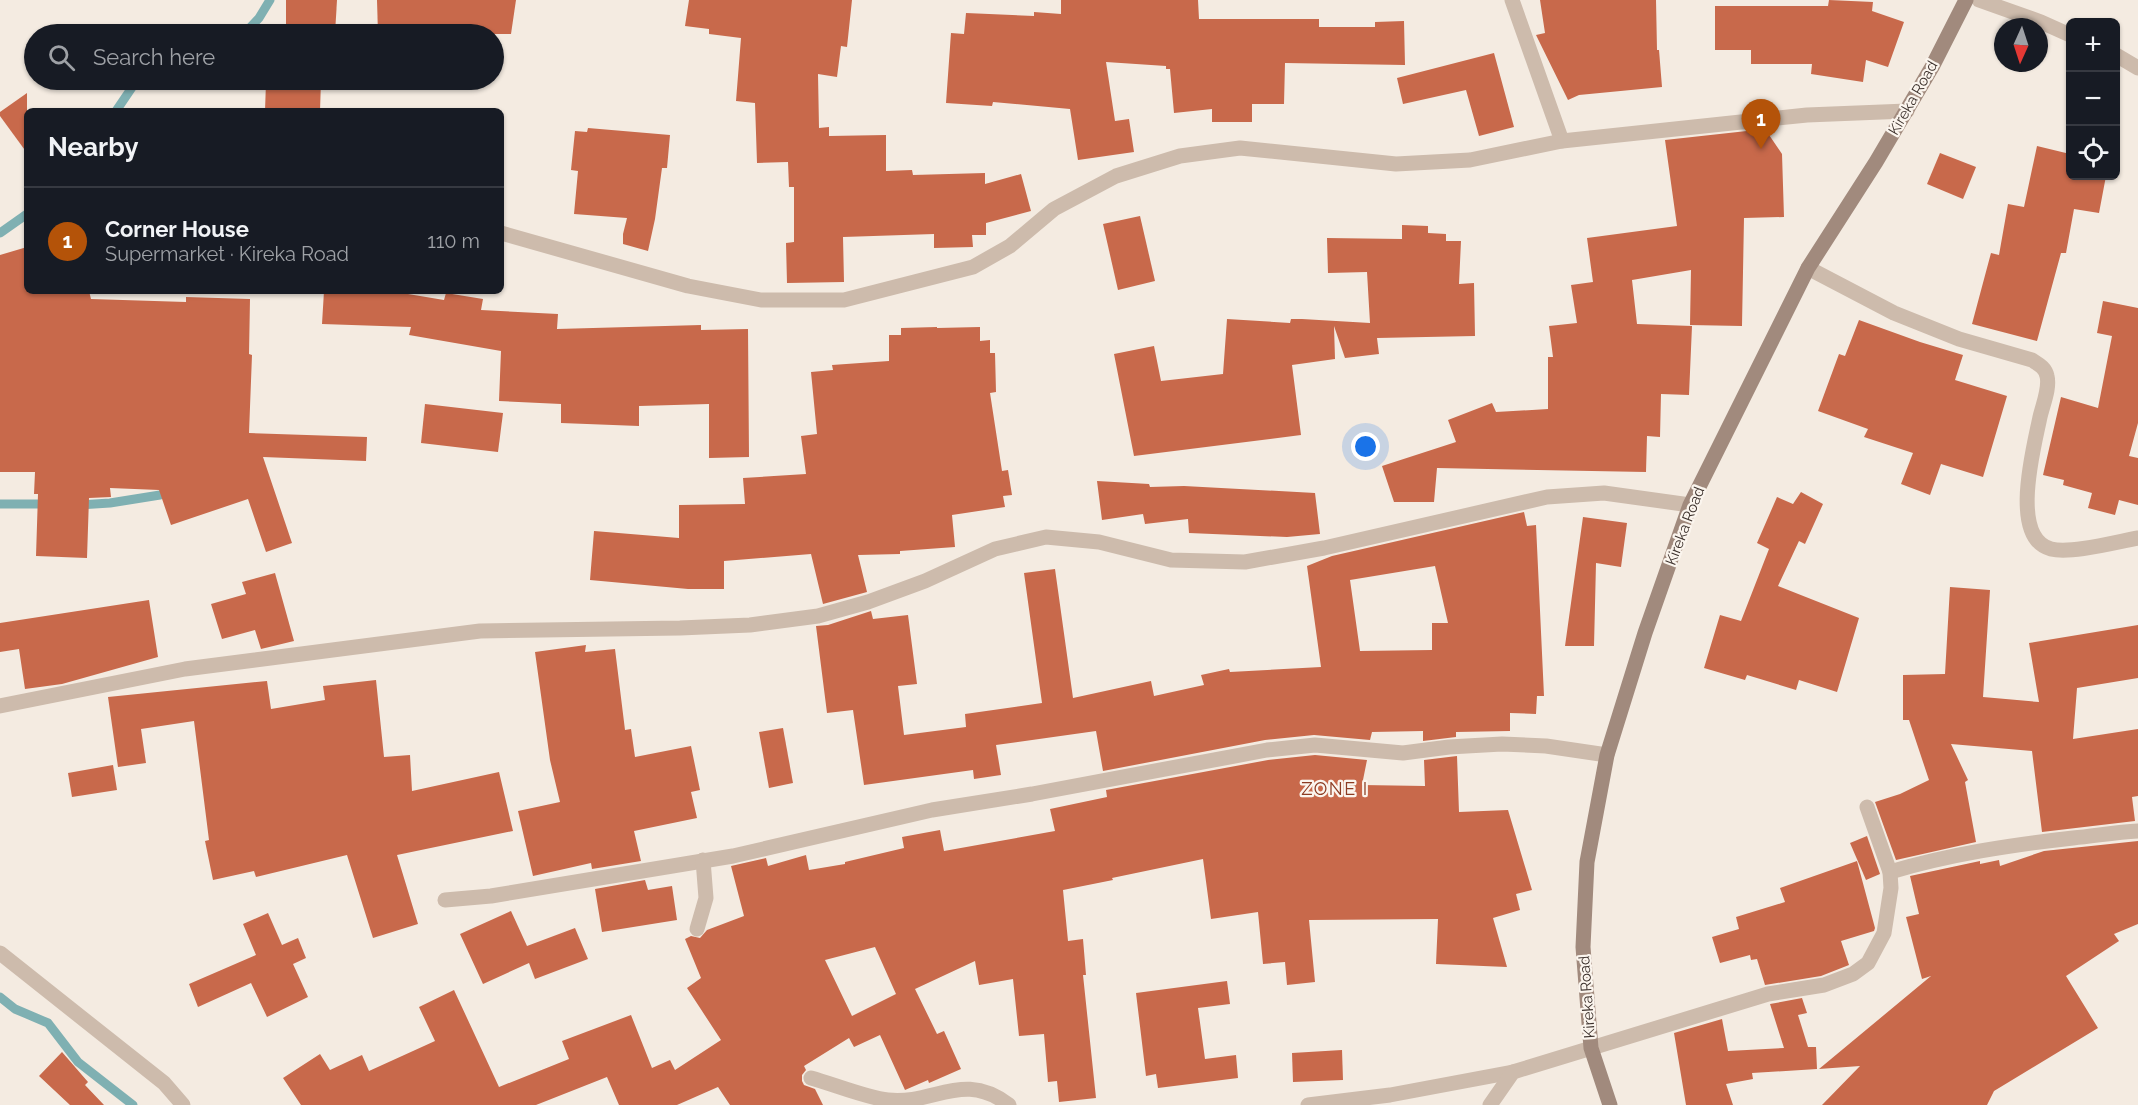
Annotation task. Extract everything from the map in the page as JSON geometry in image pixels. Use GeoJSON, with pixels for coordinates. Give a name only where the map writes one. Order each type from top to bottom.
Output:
{"type":"FeatureCollection","features":[{"type":"Feature","properties":{"kind":"main road","name":"Kireka Road"},"geometry":{"type":"LineString","coordinates":[[1610,1105],[1591,1048],[1583,947],[1587,862],[1607,755],[1645,633],[1690,506],[1808,268],[1907,111],[1966,0]]}},
{"type":"Feature","properties":{"kind":"street"},"geometry":{"type":"LineString","coordinates":[[1512,0],[1562,141]]}},
{"type":"Feature","properties":{"kind":"street"},"geometry":{"type":"LineString","coordinates":[[1979,0],[2042,22],[2066,33]]}},
{"type":"Feature","properties":{"kind":"street"},"geometry":{"type":"LineString","coordinates":[[2120,58],[2138,68]]}},
{"type":"Feature","properties":{"kind":"street"},"geometry":{"type":"LineString","coordinates":[[504,234],[688,286],[761,300],[844,300],[973,267],[1010,246],[1054,209],[1116,176],[1180,156],[1240,148],[1396,164],[1470,160],[1562,141],[1807,115],[1907,111]]}},
{"type":"Feature","properties":{"kind":"street"},"geometry":{"type":"LineString","coordinates":[[1808,268],[1894,313],[1959,339],[2032,360],[2042,366],[2047,375],[2047,388],[2034,446],[2026,507],[2028,523],[2034,538],[2050,549],[2070,550],[2138,538]]}},
{"type":"Feature","properties":{"kind":"street"},"geometry":{"type":"LineString","coordinates":[[0,706],[184,669],[480,631],[715,627],[818,616],[868,602],[916,584],[995,549],[1046,537],[1099,542],[1171,560],[1245,562],[1324,548],[1547,497],[1604,493],[1690,506]]}},
{"type":"Feature","properties":{"kind":"street"},"geometry":{"type":"LineString","coordinates":[[446,900],[491,897],[733,856],[932,810],[1032,794],[1267,750],[1315,745],[1403,753],[1449,747],[1502,744],[1546,746],[1607,755]]}},
{"type":"Feature","properties":{"kind":"street"},"geometry":{"type":"LineString","coordinates":[[1308,1105],[1390,1095],[1513,1072],[1768,994],[1824,985],[1852,974],[1868,963],[1884,933],[1891,888],[1890,872],[1867,807]]}},
{"type":"Feature","properties":{"kind":"street"},"geometry":{"type":"LineString","coordinates":[[1890,872],[1931,860],[1994,849],[2138,831]]}},
{"type":"Feature","properties":{"kind":"street"},"geometry":{"type":"LineString","coordinates":[[697,928],[706,898],[703,860]]}},
{"type":"Feature","properties":{"kind":"street"},"geometry":{"type":"LineString","coordinates":[[0,953],[164,1083],[183,1105]]}},
{"type":"Feature","properties":{"kind":"street"},"geometry":{"type":"LineString","coordinates":[[1490,1105],[1513,1072]]}},
{"type":"Feature","properties":{"kind":"street"},"geometry":{"type":"LineString","coordinates":[[811,1078],[886,1100],[908,1101],[956,1089],[980,1090],[1000,1098],[1009,1105]]}},
{"type":"Feature","properties":{"kind":"building"},"geometry":{"type":"Polygon","coordinates":[[[286,0],[337,0],[336,24],[286,24],[286,0]]]}},
{"type":"Feature","properties":{"kind":"building"},"geometry":{"type":"Polygon","coordinates":[[[377,0],[516,0],[511,34],[504,34],[504,24],[378,24],[377,0]]]}},
{"type":"Feature","properties":{"kind":"building"},"geometry":{"type":"Polygon","coordinates":[[[689,0],[852,0],[847,47],[841,46],[837,77],[818,74],[819,128],[829,127],[829,136],[886,135],[886,171],[912,170],[913,175],[985,173],[985,184],[1021,174],[1031,211],[986,223],[986,235],[972,235],[973,247],[934,248],[934,234],[843,237],[844,282],[787,283],[786,243],[794,242],[794,187],[789,187],[788,162],[757,163],[755,103],[736,101],[741,38],[709,34],[709,29],[685,26],[689,0]]]}},
{"type":"Feature","properties":{"kind":"building"},"geometry":{"type":"Polygon","coordinates":[[[1061,0],[1198,0],[1199,19],[1319,19],[1319,27],[1375,27],[1375,22],[1404,21],[1405,65],[1285,63],[1284,104],[1252,104],[1252,122],[1212,122],[1212,109],[1174,113],[1170,69],[1166,69],[1166,66],[1106,62],[1115,121],[1129,119],[1134,152],[1078,160],[1070,109],[993,102],[992,106],[946,103],[951,33],[964,34],[966,13],[1034,16],[1034,12],[1061,14],[1061,0]]]}},
{"type":"Feature","properties":{"kind":"building"},"geometry":{"type":"Polygon","coordinates":[[[1540,0],[1656,0],[1657,50],[1659,50],[1662,87],[1579,95],[1568,100],[1536,35],[1545,33],[1540,0]]]}},
{"type":"Feature","properties":{"kind":"building"},"geometry":{"type":"Polygon","coordinates":[[[1829,0],[1873,2],[1872,11],[1904,22],[1888,67],[1866,60],[1863,82],[1811,74],[1812,64],[1751,64],[1751,50],[1715,50],[1715,6],[1828,6],[1829,0]]]}},
{"type":"Feature","properties":{"kind":"building"},"geometry":{"type":"Polygon","coordinates":[[[1494,53],[1514,127],[1479,136],[1466,90],[1403,104],[1397,78],[1494,53]]]}},
{"type":"Feature","properties":{"kind":"building"},"geometry":{"type":"Polygon","coordinates":[[[266,90],[321,90],[320,108],[265,108],[266,90]]]}},
{"type":"Feature","properties":{"kind":"building"},"geometry":{"type":"Polygon","coordinates":[[[27,93],[27,108],[24,108],[24,149],[0,116],[0,112],[27,93]]]}},
{"type":"Feature","properties":{"kind":"building"},"geometry":{"type":"Polygon","coordinates":[[[588,128],[670,135],[667,168],[662,168],[648,251],[623,244],[627,218],[574,214],[578,171],[571,170],[575,131],[587,132],[588,128]]]}},
{"type":"Feature","properties":{"kind":"building"},"geometry":{"type":"Polygon","coordinates":[[[1765,129],[1782,154],[1784,217],[1744,218],[1742,326],[1690,325],[1691,270],[1632,280],[1637,324],[1692,326],[1689,395],[1661,394],[1660,437],[1647,436],[1646,472],[1437,468],[1434,502],[1394,502],[1382,466],[1456,442],[1448,420],[1492,403],[1496,412],[1548,409],[1548,357],[1553,357],[1549,326],[1577,323],[1571,285],[1593,282],[1587,238],[1677,226],[1665,140],[1765,129]]]}},
{"type":"Feature","properties":{"kind":"building"},"geometry":{"type":"Polygon","coordinates":[[[2037,146],[2066,153],[2066,180],[2105,180],[2099,213],[2074,209],[2066,253],[2061,253],[2037,341],[1972,324],[1991,253],[1999,255],[2008,204],[2024,207],[2037,146]]]}},
{"type":"Feature","properties":{"kind":"building"},"geometry":{"type":"Polygon","coordinates":[[[1940,153],[1976,167],[1963,199],[1927,184],[1940,153]]]}},
{"type":"Feature","properties":{"kind":"building"},"geometry":{"type":"Polygon","coordinates":[[[1140,216],[1155,281],[1118,290],[1103,224],[1140,216]]]}},
{"type":"Feature","properties":{"kind":"building"},"geometry":{"type":"Polygon","coordinates":[[[1402,225],[1428,226],[1428,233],[1446,234],[1446,241],[1461,241],[1459,284],[1474,283],[1475,336],[1377,338],[1379,354],[1345,358],[1334,326],[1335,359],[1292,365],[1301,435],[1134,456],[1114,354],[1154,346],[1161,381],[1223,374],[1227,319],[1290,323],[1291,319],[1302,319],[1370,323],[1367,272],[1328,273],[1327,238],[1402,239],[1402,225]]]}},
{"type":"Feature","properties":{"kind":"building"},"geometry":{"type":"Polygon","coordinates":[[[24,248],[24,294],[90,294],[91,299],[186,302],[186,297],[250,299],[249,354],[252,355],[249,433],[367,437],[366,461],[263,457],[292,543],[266,552],[248,499],[171,525],[159,490],[110,488],[111,497],[89,498],[87,558],[36,556],[38,494],[34,494],[35,472],[0,472],[0,255],[24,248]]]}},
{"type":"Feature","properties":{"kind":"building"},"geometry":{"type":"Polygon","coordinates":[[[324,294],[408,294],[444,300],[446,294],[452,294],[483,299],[481,310],[558,314],[557,329],[701,325],[701,330],[748,329],[749,457],[709,458],[709,404],[639,406],[639,426],[561,423],[561,404],[499,401],[501,351],[409,335],[411,327],[322,324],[324,294]]]}},
{"type":"Feature","properties":{"kind":"building"},"geometry":{"type":"Polygon","coordinates":[[[2103,301],[2138,308],[2138,423],[2129,456],[2138,458],[2138,505],[2119,500],[2115,515],[2088,508],[2092,493],[2063,485],[2064,480],[2043,475],[2061,397],[2098,408],[2112,336],[2097,333],[2103,301]]]}},
{"type":"Feature","properties":{"kind":"building"},"geometry":{"type":"Polygon","coordinates":[[[1859,320],[1963,355],[1955,380],[2007,396],[1983,477],[1941,464],[1930,495],[1901,484],[1913,453],[1864,437],[1868,429],[1818,411],[1839,354],[1845,356],[1859,320]]]}},
{"type":"Feature","properties":{"kind":"building"},"geometry":{"type":"Polygon","coordinates":[[[980,327],[980,341],[990,340],[990,353],[995,353],[996,392],[990,393],[1002,471],[1008,470],[1012,495],[1003,496],[1005,507],[952,515],[955,547],[900,551],[900,554],[858,555],[867,592],[823,604],[811,554],[724,561],[724,589],[688,589],[590,580],[594,531],[679,538],[679,505],[745,504],[743,478],[806,474],[801,436],[817,434],[811,372],[833,370],[832,365],[889,361],[889,335],[901,335],[901,328],[980,327]]]}},
{"type":"Feature","properties":{"kind":"building"},"geometry":{"type":"Polygon","coordinates":[[[425,404],[503,413],[498,452],[421,443],[425,404]]]}},
{"type":"Feature","properties":{"kind":"building"},"geometry":{"type":"Polygon","coordinates":[[[1097,481],[1149,484],[1150,487],[1184,486],[1315,493],[1320,534],[1287,537],[1189,533],[1188,519],[1145,524],[1143,514],[1102,520],[1097,481]]]}},
{"type":"Feature","properties":{"kind":"building"},"geometry":{"type":"Polygon","coordinates":[[[1801,492],[1823,504],[1805,544],[1799,541],[1778,586],[1859,618],[1837,692],[1799,680],[1796,690],[1747,675],[1745,680],[1704,668],[1720,615],[1741,621],[1769,549],[1757,543],[1777,497],[1793,504],[1801,492]]]}},
{"type":"Feature","properties":{"kind":"building"},"geometry":{"type":"Polygon","coordinates":[[[1524,512],[1527,526],[1536,525],[1544,696],[1537,696],[1536,714],[1510,713],[1510,731],[1456,732],[1456,737],[1423,741],[1423,731],[1372,732],[1370,740],[1314,735],[1265,740],[1103,771],[1096,731],[996,745],[1001,775],[974,779],[973,770],[864,785],[853,710],[827,713],[816,626],[828,625],[871,611],[873,619],[908,615],[917,684],[898,686],[904,735],[966,727],[965,714],[1042,703],[1024,573],[1055,569],[1073,698],[1151,681],[1154,696],[1204,685],[1201,675],[1229,669],[1230,672],[1321,667],[1307,566],[1332,556],[1524,512]],[[1435,566],[1350,580],[1360,651],[1432,650],[1432,623],[1448,623],[1435,566]]]}},
{"type":"Feature","properties":{"kind":"building"},"geometry":{"type":"Polygon","coordinates":[[[1583,517],[1627,523],[1621,567],[1596,563],[1594,646],[1565,646],[1583,517]]]}},
{"type":"Feature","properties":{"kind":"building"},"geometry":{"type":"Polygon","coordinates":[[[275,573],[294,641],[261,649],[255,630],[222,639],[211,604],[246,594],[242,582],[275,573]]]}},
{"type":"Feature","properties":{"kind":"building"},"geometry":{"type":"Polygon","coordinates":[[[1950,587],[1990,590],[1983,697],[2039,702],[2029,643],[2138,625],[2138,678],[2077,688],[2073,739],[2138,729],[2138,796],[2132,797],[2135,821],[2042,832],[2032,751],[1951,744],[1968,780],[1965,782],[1976,842],[1896,860],[1875,802],[1900,794],[1929,780],[1909,720],[1903,720],[1903,675],[1945,674],[1950,587]]]}},
{"type":"Feature","properties":{"kind":"building"},"geometry":{"type":"Polygon","coordinates":[[[149,600],[158,657],[62,684],[25,689],[19,649],[0,652],[0,623],[149,600]]]}},
{"type":"Feature","properties":{"kind":"building"},"geometry":{"type":"Polygon","coordinates":[[[586,645],[585,652],[615,649],[625,730],[631,729],[635,757],[691,746],[700,790],[691,792],[697,818],[634,831],[641,861],[592,869],[591,863],[533,876],[518,811],[560,802],[550,760],[535,652],[586,645]]]}},
{"type":"Feature","properties":{"kind":"building"},"geometry":{"type":"Polygon","coordinates":[[[376,680],[384,757],[410,755],[412,791],[499,772],[513,831],[397,855],[418,924],[373,938],[347,855],[256,877],[254,871],[213,880],[205,841],[209,840],[194,721],[141,729],[146,763],[118,767],[108,697],[267,681],[271,709],[325,700],[323,686],[376,680]]]}},
{"type":"Feature","properties":{"kind":"building"},"geometry":{"type":"Polygon","coordinates":[[[783,728],[793,783],[769,788],[759,732],[783,728]]]}},
{"type":"Feature","properties":{"kind":"building"},"geometry":{"type":"Polygon","coordinates":[[[1315,755],[1367,760],[1362,785],[1425,786],[1424,760],[1457,756],[1459,812],[1508,810],[1532,890],[1516,894],[1520,910],[1493,918],[1507,967],[1436,964],[1438,919],[1309,920],[1315,982],[1287,985],[1285,962],[1263,964],[1258,912],[1211,919],[1203,859],[1063,890],[1068,941],[1083,939],[1086,975],[1083,975],[1096,1098],[1059,1102],[1057,1081],[1048,1082],[1044,1034],[1019,1036],[1013,979],[979,985],[975,961],[915,989],[937,1034],[944,1031],[961,1069],[929,1083],[928,1080],[905,1090],[880,1035],[854,1047],[849,1038],[804,1066],[806,1070],[802,1075],[802,1081],[804,1085],[815,1089],[823,1105],[730,1105],[718,1087],[677,1105],[619,1105],[607,1077],[536,1105],[301,1105],[283,1078],[320,1054],[330,1070],[362,1055],[369,1071],[435,1041],[419,1007],[454,990],[499,1087],[569,1059],[562,1041],[631,1015],[652,1068],[670,1060],[675,1070],[721,1040],[687,988],[701,978],[685,939],[691,936],[700,938],[707,930],[744,916],[731,866],[766,858],[768,866],[806,855],[809,870],[845,864],[845,862],[904,848],[902,837],[940,830],[944,851],[1055,831],[1050,809],[1107,797],[1106,790],[1268,760],[1315,755]],[[875,947],[825,960],[852,1016],[896,994],[875,947]]]}},
{"type":"Feature","properties":{"kind":"building"},"geometry":{"type":"Polygon","coordinates":[[[113,765],[117,790],[72,797],[68,773],[113,765]]]}},
{"type":"Feature","properties":{"kind":"building"},"geometry":{"type":"Polygon","coordinates":[[[1867,836],[1880,874],[1866,880],[1850,843],[1867,836]]]}},
{"type":"Feature","properties":{"kind":"building"},"geometry":{"type":"Polygon","coordinates":[[[2138,841],[2138,924],[2114,934],[2119,941],[2066,976],[2098,1028],[1994,1091],[1987,1105],[1822,1105],[1860,1066],[1819,1069],[1931,976],[1922,979],[1906,917],[1919,914],[1910,876],[1980,861],[1980,864],[1999,860],[2000,866],[2044,851],[2138,841]]]}},
{"type":"Feature","properties":{"kind":"building"},"geometry":{"type":"Polygon","coordinates":[[[1857,861],[1875,928],[1874,931],[1841,941],[1849,965],[1821,976],[1765,985],[1757,959],[1751,960],[1750,955],[1720,963],[1712,937],[1739,929],[1736,917],[1785,902],[1780,888],[1857,861]]]}},
{"type":"Feature","properties":{"kind":"building"},"geometry":{"type":"Polygon","coordinates":[[[645,880],[648,890],[672,886],[677,920],[602,932],[595,889],[645,880]]]}},
{"type":"Feature","properties":{"kind":"building"},"geometry":{"type":"Polygon","coordinates":[[[511,911],[527,946],[575,928],[588,959],[535,979],[529,963],[483,984],[460,934],[511,911]]]}},
{"type":"Feature","properties":{"kind":"building"},"geometry":{"type":"Polygon","coordinates":[[[268,913],[282,945],[298,938],[306,958],[293,964],[308,997],[267,1017],[251,983],[198,1007],[189,984],[256,955],[243,924],[268,913]]]}},
{"type":"Feature","properties":{"kind":"building"},"geometry":{"type":"Polygon","coordinates":[[[1227,981],[1230,1004],[1198,1008],[1205,1059],[1236,1055],[1238,1078],[1158,1088],[1156,1074],[1146,1076],[1136,993],[1227,981]]]}},
{"type":"Feature","properties":{"kind":"building"},"geometry":{"type":"Polygon","coordinates":[[[1802,998],[1807,1013],[1798,1015],[1808,1047],[1816,1047],[1817,1069],[1752,1073],[1753,1079],[1726,1084],[1733,1105],[1686,1105],[1674,1033],[1722,1019],[1728,1051],[1784,1048],[1770,1004],[1802,998]]]}},
{"type":"Feature","properties":{"kind":"building"},"geometry":{"type":"Polygon","coordinates":[[[1342,1050],[1343,1080],[1293,1082],[1292,1053],[1342,1050]]]}},
{"type":"Feature","properties":{"kind":"building"},"geometry":{"type":"Polygon","coordinates":[[[62,1052],[88,1082],[85,1085],[104,1105],[70,1105],[39,1076],[62,1052]]]}},
{"type":"Feature","properties":{"kind":"waterway"},"geometry":{"type":"LineString","coordinates":[[253,24],[270,0]]}},
{"type":"Feature","properties":{"kind":"waterway"},"geometry":{"type":"LineString","coordinates":[[118,108],[130,90]]}},
{"type":"Feature","properties":{"kind":"waterway"},"geometry":{"type":"LineString","coordinates":[[0,233],[24,216]]}},
{"type":"Feature","properties":{"kind":"waterway"},"geometry":{"type":"LineString","coordinates":[[79,505],[110,503],[160,495]]}},
{"type":"Feature","properties":{"kind":"waterway"},"geometry":{"type":"LineString","coordinates":[[0,504],[50,504]]}},
{"type":"Feature","properties":{"kind":"waterway"},"geometry":{"type":"LineString","coordinates":[[0,997],[15,1009],[48,1023],[78,1062],[133,1105]]}},
{"type":"Feature","properties":{"kind":"place","name":"Corner House"},"geometry":{"type":"Point","coordinates":[1761,149]}},
{"type":"Feature","properties":{"kind":"district","name":"ZONE I"},"geometry":{"type":"Point","coordinates":[1335,789]}}]}
